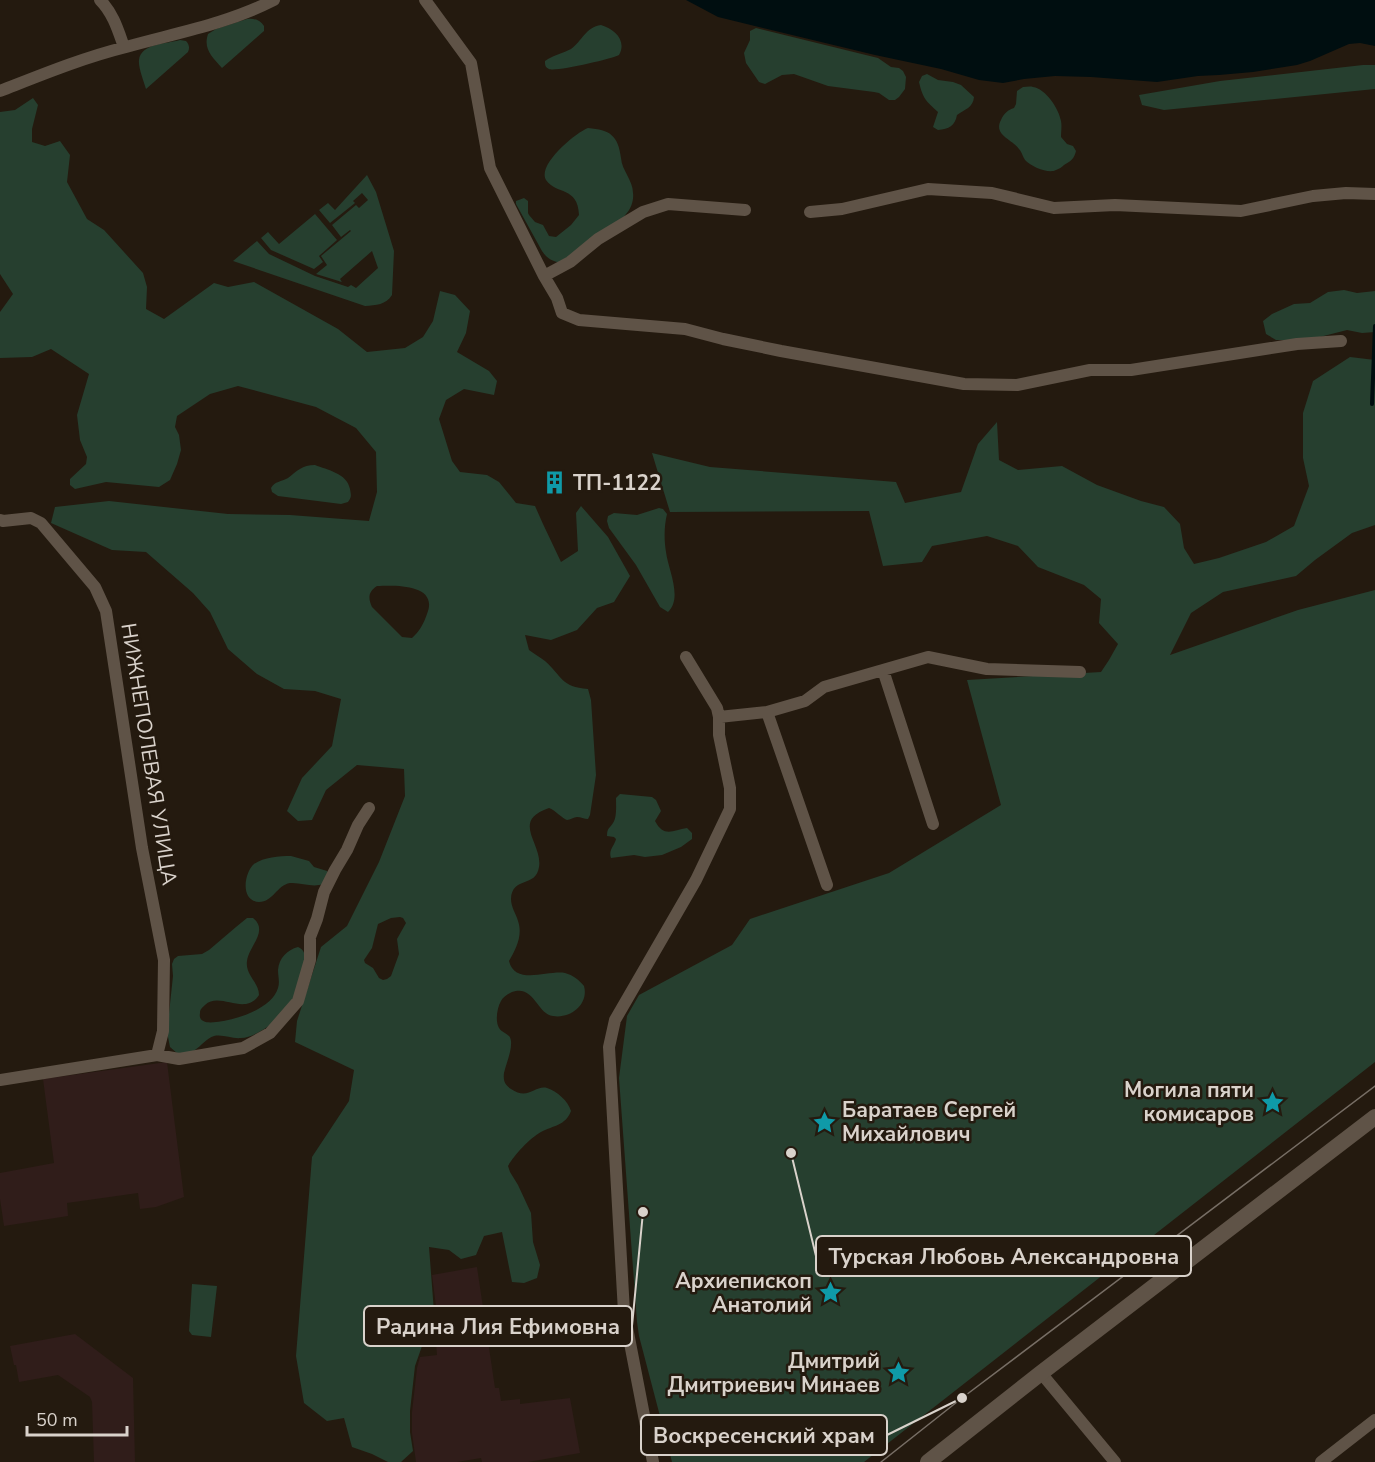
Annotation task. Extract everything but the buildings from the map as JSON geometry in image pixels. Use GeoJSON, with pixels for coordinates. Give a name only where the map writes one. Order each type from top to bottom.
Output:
{"type":"FeatureCollection","features":[{"type":"Feature","properties":{"kind":"main road"},"geometry":{"type":"LineString","coordinates":[[928,1462],[950,1454],[1041,1373],[1375,1117]]}},
{"type":"Feature","properties":{"kind":"street"},"geometry":{"type":"LineString","coordinates":[[100,0],[111,16],[124,47]]}},
{"type":"Feature","properties":{"kind":"street"},"geometry":{"type":"LineString","coordinates":[[0,91],[69,64],[223,21],[274,0]]}},
{"type":"Feature","properties":{"kind":"street"},"geometry":{"type":"LineString","coordinates":[[425,0],[471,63],[490,168],[557,298],[562,313],[579,320],[685,329],[735,342],[964,384],[1017,385],[1090,370],[1131,370],[1297,344],[1341,341]]}},
{"type":"Feature","properties":{"kind":"street"},"geometry":{"type":"LineString","coordinates":[[810,212],[842,209],[928,189],[992,193],[1054,208],[1115,205],[1241,211],[1313,196],[1375,194]]}},
{"type":"Feature","properties":{"kind":"street"},"geometry":{"type":"LineString","coordinates":[[544,276],[570,262],[598,239],[643,212],[668,204],[745,210]]}},
{"type":"Feature","properties":{"kind":"street","name":"НИЖНЕПОЛЕВАЯ УЛИЦА"},"geometry":{"type":"LineString","coordinates":[[0,520],[32,518],[41,523],[95,587],[106,611],[142,848],[164,960],[164,1030],[158,1055]]}},
{"type":"Feature","properties":{"kind":"street"},"geometry":{"type":"LineString","coordinates":[[653,1462],[624,1312],[609,1047],[615,1020],[696,880],[730,809],[730,789],[719,735],[720,717],[717,708],[686,657]]}},
{"type":"Feature","properties":{"kind":"street"},"geometry":{"type":"LineString","coordinates":[[720,717],[767,712],[805,701],[824,687],[928,657],[987,669],[1080,672]]}},
{"type":"Feature","properties":{"kind":"street"},"geometry":{"type":"LineString","coordinates":[[883,670],[933,824]]}},
{"type":"Feature","properties":{"kind":"street"},"geometry":{"type":"LineString","coordinates":[[767,712],[826,885]]}},
{"type":"Feature","properties":{"kind":"street"},"geometry":{"type":"LineString","coordinates":[[0,1080],[158,1055],[179,1059],[243,1048],[270,1033],[298,1000],[310,960],[310,937],[324,892],[369,808]]}},
{"type":"Feature","properties":{"kind":"street"},"geometry":{"type":"LineString","coordinates":[[1041,1373],[1115,1462]]}},
{"type":"Feature","properties":{"kind":"street"},"geometry":{"type":"LineString","coordinates":[[1321,1462],[1375,1420]]}},
{"type":"Feature","properties":{"kind":"shaded area"},"geometry":{"type":"Polygon","coordinates":[[[686,0],[1375,0],[1375,46],[1360,43],[1349,44],[1297,65],[1157,82],[1055,76],[1003,83],[979,80],[718,17],[686,0]]]}},
{"type":"Feature","properties":{"kind":"shaded area"},"geometry":{"type":"Polygon","coordinates":[[[167,1062],[184,1197],[156,1207],[140,1209],[138,1193],[67,1203],[68,1216],[4,1226],[0,1199],[0,1173],[54,1163],[43,1079],[167,1062]]]}},
{"type":"Feature","properties":{"kind":"shaded area"},"geometry":{"type":"Polygon","coordinates":[[[477,1267],[495,1388],[499,1388],[501,1401],[520,1399],[520,1404],[570,1398],[580,1453],[528,1462],[482,1462],[481,1458],[457,1462],[416,1462],[412,1412],[417,1368],[420,1357],[437,1355],[435,1331],[439,1330],[432,1275],[477,1267]]]}},
{"type":"Feature","properties":{"kind":"shaded area"},"geometry":{"type":"Polygon","coordinates":[[[75,1334],[133,1378],[135,1462],[94,1462],[90,1397],[58,1375],[19,1382],[10,1346],[75,1334]]]}},
{"type":"Feature","properties":{"kind":"green space"},"geometry":{"type":"Polygon","coordinates":[[[247,19],[261,22],[264,31],[222,68],[208,48],[208,34],[247,19]]]}},
{"type":"Feature","properties":{"kind":"green space"},"geometry":{"type":"Polygon","coordinates":[[[601,25],[611,29],[621,40],[619,55],[562,69],[546,67],[545,61],[571,49],[588,31],[601,25]]]}},
{"type":"Feature","properties":{"kind":"green space"},"geometry":{"type":"Polygon","coordinates":[[[756,28],[878,58],[891,67],[903,71],[906,77],[905,89],[895,100],[889,100],[879,93],[828,86],[794,74],[782,75],[765,84],[759,82],[746,63],[744,53],[750,40],[750,31],[756,28]]]}},
{"type":"Feature","properties":{"kind":"green space"},"geometry":{"type":"Polygon","coordinates":[[[180,40],[187,42],[188,52],[146,89],[139,66],[141,54],[149,47],[180,40]]]}},
{"type":"Feature","properties":{"kind":"green space"},"geometry":{"type":"Polygon","coordinates":[[[1375,65],[1375,89],[1164,110],[1142,105],[1139,95],[1220,81],[1375,65]]]}},
{"type":"Feature","properties":{"kind":"green space"},"geometry":{"type":"Polygon","coordinates":[[[927,74],[938,80],[961,85],[974,97],[970,106],[957,115],[955,122],[948,128],[938,130],[933,127],[938,112],[926,99],[919,82],[922,76],[927,74]]]}},
{"type":"Feature","properties":{"kind":"green space"},"geometry":{"type":"Polygon","coordinates":[[[1023,87],[1043,91],[1051,100],[1060,116],[1061,137],[1076,151],[1072,160],[1057,170],[1036,168],[1025,160],[1016,145],[999,129],[1006,112],[1014,108],[1016,104],[1017,91],[1023,87]]]}},
{"type":"Feature","properties":{"kind":"green space"},"geometry":{"type":"Polygon","coordinates":[[[33,98],[38,105],[32,129],[32,142],[45,146],[60,141],[70,155],[67,182],[87,219],[104,230],[143,273],[147,287],[146,309],[164,319],[214,283],[228,287],[254,282],[338,329],[367,352],[405,348],[423,337],[433,321],[440,291],[455,295],[470,311],[466,333],[457,352],[489,371],[497,381],[494,395],[464,389],[446,400],[439,419],[452,461],[460,472],[487,475],[499,482],[516,503],[535,506],[561,562],[578,551],[576,513],[581,506],[608,537],[630,576],[614,602],[597,608],[577,630],[551,640],[525,635],[529,650],[545,661],[563,680],[572,686],[588,689],[591,700],[596,775],[588,819],[577,817],[567,820],[549,808],[532,819],[531,834],[539,858],[539,867],[534,878],[515,887],[512,892],[511,902],[520,931],[509,961],[512,969],[525,975],[568,974],[584,986],[585,993],[581,1004],[572,1013],[553,1016],[543,1010],[525,992],[512,992],[501,1001],[497,1022],[499,1028],[509,1036],[511,1041],[504,1073],[507,1086],[522,1093],[543,1088],[551,1089],[565,1100],[571,1111],[566,1120],[532,1138],[508,1166],[531,1213],[533,1242],[540,1265],[537,1278],[524,1283],[512,1282],[502,1232],[484,1236],[476,1255],[461,1259],[449,1250],[429,1247],[434,1312],[415,1366],[410,1411],[413,1451],[401,1462],[388,1462],[352,1447],[344,1418],[327,1421],[304,1403],[296,1356],[312,1157],[349,1101],[354,1070],[295,1042],[297,1021],[321,947],[347,926],[379,862],[405,796],[404,769],[357,765],[326,790],[312,820],[298,821],[287,811],[302,778],[332,746],[341,699],[315,691],[284,689],[257,674],[228,649],[210,612],[193,593],[146,552],[112,550],[51,523],[55,507],[109,501],[228,514],[290,515],[369,521],[377,492],[376,452],[356,428],[316,407],[238,386],[210,394],[177,416],[175,427],[179,435],[181,450],[170,480],[159,487],[106,482],[75,489],[70,485],[70,479],[86,464],[87,457],[80,440],[77,415],[89,374],[51,349],[32,357],[0,358],[0,312],[13,294],[0,274],[0,112],[15,110],[33,98]],[[377,586],[370,595],[372,607],[402,637],[412,638],[426,617],[429,604],[427,597],[414,588],[377,586]],[[400,917],[378,924],[372,948],[364,960],[383,980],[391,976],[399,954],[397,939],[406,923],[400,917]]]}},
{"type":"Feature","properties":{"kind":"green space"},"geometry":{"type":"Polygon","coordinates":[[[588,128],[607,132],[615,139],[623,167],[633,188],[633,201],[628,212],[615,226],[564,263],[557,262],[542,251],[516,201],[524,198],[528,201],[529,215],[535,222],[543,225],[549,236],[556,237],[571,225],[579,215],[575,199],[550,185],[545,174],[547,166],[559,150],[588,128]]]}},
{"type":"Feature","properties":{"kind":"green space"},"geometry":{"type":"Polygon","coordinates":[[[367,175],[376,192],[394,251],[392,295],[387,301],[365,306],[233,261],[257,241],[269,254],[315,276],[356,288],[378,268],[372,251],[340,279],[342,282],[316,274],[327,265],[321,256],[351,231],[341,237],[332,225],[356,205],[359,208],[368,200],[362,193],[353,201],[355,203],[330,223],[319,210],[328,203],[335,210],[367,175]]]}},
{"type":"Feature","properties":{"kind":"green space"},"geometry":{"type":"Polygon","coordinates":[[[315,214],[337,240],[319,256],[323,262],[314,269],[271,250],[261,238],[268,232],[279,244],[315,214]]]}},
{"type":"Feature","properties":{"kind":"green space"},"geometry":{"type":"Polygon","coordinates":[[[1344,290],[1357,293],[1375,291],[1375,332],[1362,333],[1347,330],[1308,340],[1276,340],[1266,334],[1263,321],[1272,314],[1294,304],[1310,303],[1328,292],[1344,290]]]}},
{"type":"Feature","properties":{"kind":"green space"},"geometry":{"type":"Polygon","coordinates":[[[1350,357],[1375,360],[1375,525],[1352,533],[1296,576],[1223,592],[1191,613],[1170,655],[1298,610],[1375,590],[1375,1062],[864,1462],[672,1462],[637,1322],[619,1078],[627,1016],[639,995],[732,945],[750,919],[889,873],[1001,805],[967,680],[1101,672],[1118,644],[1099,623],[1101,599],[1084,585],[1038,567],[1018,546],[987,536],[932,546],[922,562],[883,566],[869,511],[670,512],[652,453],[710,467],[896,482],[905,503],[961,492],[978,444],[997,422],[999,460],[1018,470],[1062,466],[1097,485],[1164,507],[1180,524],[1184,548],[1194,564],[1266,542],[1294,526],[1309,486],[1303,458],[1303,413],[1313,381],[1350,357]]]}},
{"type":"Feature","properties":{"kind":"green space"},"geometry":{"type":"Polygon","coordinates":[[[315,465],[345,479],[351,493],[348,502],[341,504],[278,496],[272,492],[271,488],[276,483],[288,478],[303,467],[315,465]]]}},
{"type":"Feature","properties":{"kind":"green space"},"geometry":{"type":"Polygon","coordinates":[[[659,508],[667,514],[665,547],[674,591],[672,606],[668,612],[660,607],[636,565],[609,528],[607,521],[608,516],[614,513],[637,515],[659,508]]]}},
{"type":"Feature","properties":{"kind":"green space"},"geometry":{"type":"Polygon","coordinates":[[[620,794],[652,797],[661,811],[655,821],[658,826],[669,832],[687,828],[692,833],[692,839],[681,847],[662,855],[611,858],[611,850],[616,839],[607,836],[607,833],[614,821],[616,798],[620,794]]]}},
{"type":"Feature","properties":{"kind":"green space"},"geometry":{"type":"Polygon","coordinates":[[[291,856],[309,861],[314,867],[327,871],[323,884],[290,883],[264,901],[259,902],[249,897],[246,892],[246,880],[254,864],[267,858],[291,856]]]}},
{"type":"Feature","properties":{"kind":"green space"},"geometry":{"type":"Polygon","coordinates":[[[247,918],[253,918],[259,928],[257,939],[248,955],[247,966],[259,995],[247,1004],[211,1001],[201,1010],[201,1019],[210,1022],[233,1019],[252,1012],[268,1002],[278,988],[278,970],[282,958],[287,952],[298,947],[305,954],[305,961],[297,993],[274,1022],[257,1033],[241,1038],[214,1036],[193,1051],[178,1054],[170,1047],[167,1032],[174,959],[178,956],[202,954],[247,918]]]}},
{"type":"Feature","properties":{"kind":"green space"},"geometry":{"type":"Polygon","coordinates":[[[192,1284],[217,1286],[211,1337],[192,1335],[189,1331],[192,1284]]]}},
{"type":"Feature","properties":{"kind":"waterway"},"geometry":{"type":"LineString","coordinates":[[1372,404],[1375,326]]}},
{"type":"Feature","properties":{"kind":"tram line"},"geometry":{"type":"LineString","coordinates":[[881,1462],[962,1398],[1375,1086]]}},
{"type":"Feature","properties":{"kind":"place","name":"ТП-1122"},"geometry":{"type":"Point","coordinates":[555,483]}},
{"type":"Feature","properties":{"kind":"place","name":"Могила пяти комисаров"},"geometry":{"type":"Point","coordinates":[1272,1102]}},
{"type":"Feature","properties":{"kind":"place","name":"Баратаев Сергей Михайлович"},"geometry":{"type":"Point","coordinates":[824,1122]}},
{"type":"Feature","properties":{"kind":"place","name":"Турская Любовь Александровна"},"geometry":{"type":"Point","coordinates":[791,1153]}},
{"type":"Feature","properties":{"kind":"place","name":"Радина Лия Ефимовна"},"geometry":{"type":"Point","coordinates":[643,1212]}},
{"type":"Feature","properties":{"kind":"place","name":"Архиепископ Анатолий"},"geometry":{"type":"Point","coordinates":[830,1293]}},
{"type":"Feature","properties":{"kind":"place","name":"Дмитрий Дмитриевич Минаев"},"geometry":{"type":"Point","coordinates":[898,1373]}},
{"type":"Feature","properties":{"kind":"place","name":"Воскресенский храм"},"geometry":{"type":"Point","coordinates":[962,1398]}}]}
